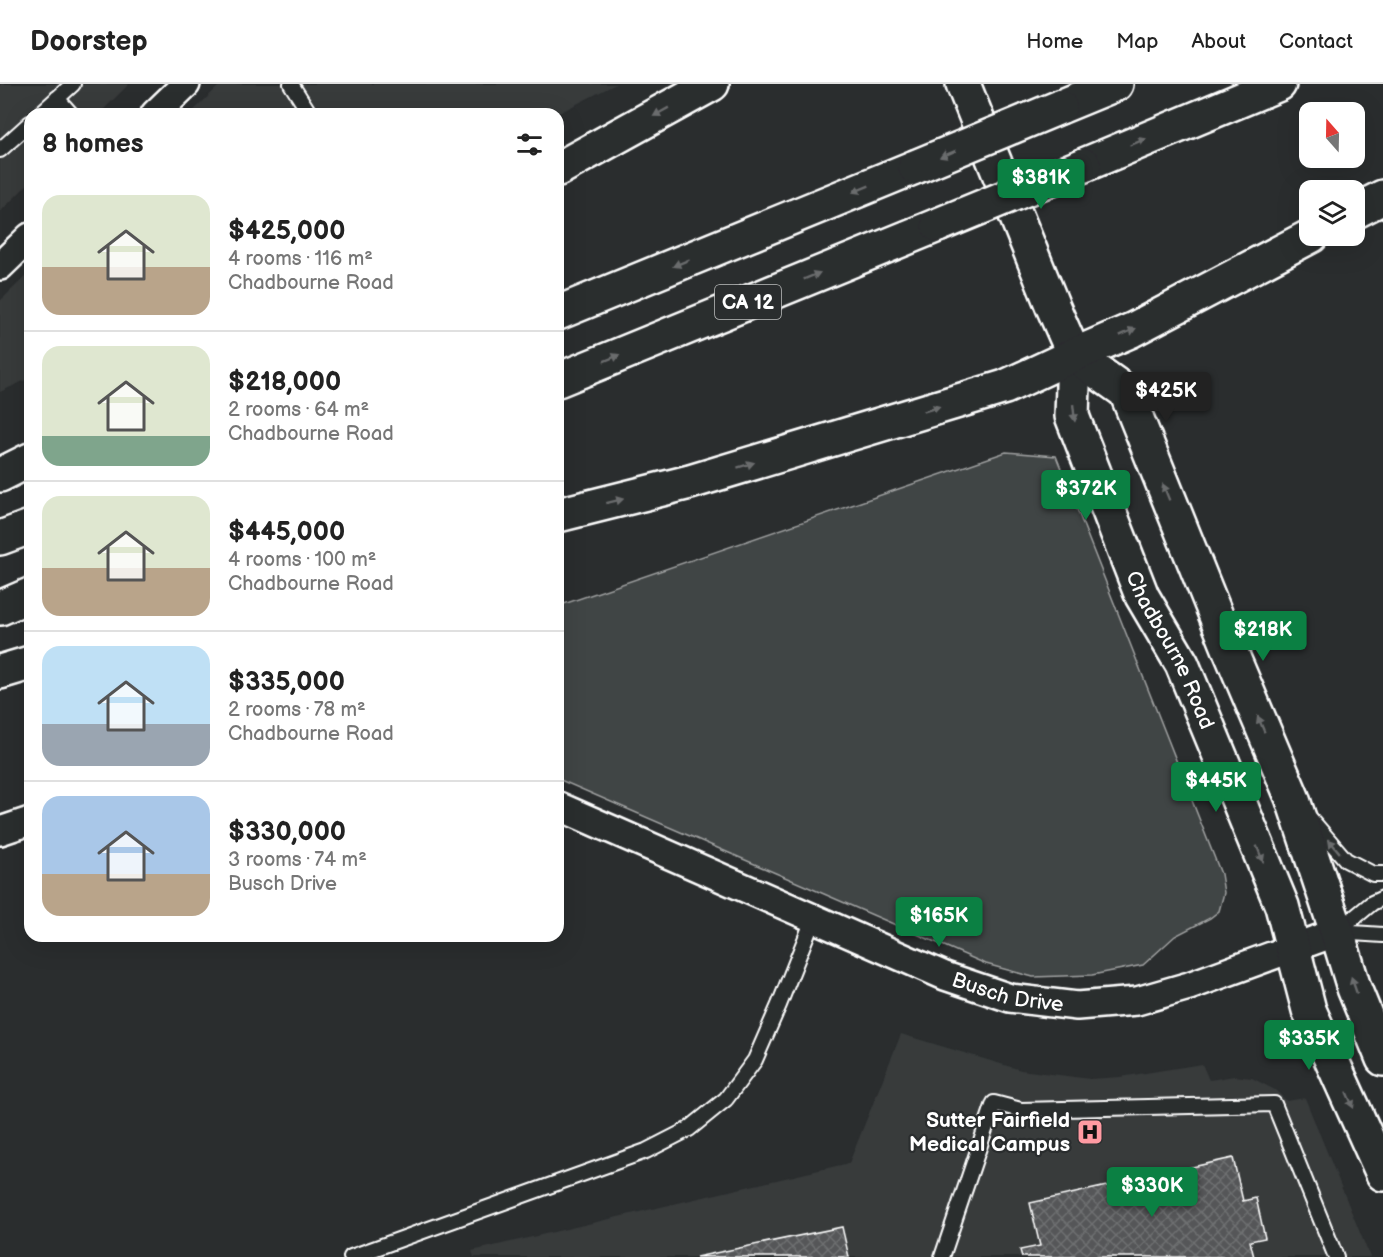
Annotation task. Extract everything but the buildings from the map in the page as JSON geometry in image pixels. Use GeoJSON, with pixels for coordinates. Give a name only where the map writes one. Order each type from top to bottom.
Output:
{"type":"FeatureCollection","features":[{"type":"Feature","properties":{"kind":"main road"},"geometry":{"type":"LineString","coordinates":[[564,166],[712,84]]}},
{"type":"Feature","properties":{"kind":"main road","name":"Chadbourne Road"},"geometry":{"type":"LineString","coordinates":[[963,84],[1074,355],[1072,416],[1142,596],[1187,675],[1282,906],[1309,1010],[1383,1174]]}},
{"type":"Feature","properties":{"kind":"main road"},"geometry":{"type":"LineString","coordinates":[[564,311],[1116,84]]}},
{"type":"Feature","properties":{"kind":"main road","name":"CA 12"},"geometry":{"type":"LineString","coordinates":[[564,378],[1279,84]]}},
{"type":"Feature","properties":{"kind":"main road"},"geometry":{"type":"LineString","coordinates":[[1365,206],[1383,197]]}},
{"type":"Feature","properties":{"kind":"main road"},"geometry":{"type":"LineString","coordinates":[[564,514],[690,482],[1005,387],[1132,330],[1299,242]]}},
{"type":"Feature","properties":{"kind":"main road"},"geometry":{"type":"LineString","coordinates":[[1074,355],[1126,392],[1292,797],[1354,988],[1383,1059]]}},
{"type":"Feature","properties":{"kind":"main road"},"geometry":{"type":"LineString","coordinates":[[0,475],[24,463]]}},
{"type":"Feature","properties":{"kind":"main road"},"geometry":{"type":"LineString","coordinates":[[0,538],[24,529]]}},
{"type":"Feature","properties":{"kind":"main road"},"geometry":{"type":"LineString","coordinates":[[0,608],[24,598]]}},
{"type":"Feature","properties":{"kind":"main road"},"geometry":{"type":"LineString","coordinates":[[0,672],[24,665]]}},
{"type":"Feature","properties":{"kind":"street"},"geometry":{"type":"LineString","coordinates":[[161,108],[186,84]]}},
{"type":"Feature","properties":{"kind":"street"},"geometry":{"type":"LineString","coordinates":[[0,266],[24,247]]}},
{"type":"Feature","properties":{"kind":"street","name":"Busch Drive"},"geometry":{"type":"LineString","coordinates":[[564,809],[945,976],[1010,998],[1077,1006],[1137,1001],[1250,965],[1337,932]]}},
{"type":"Feature","properties":{"kind":"street"},"geometry":{"type":"LineString","coordinates":[[0,831],[24,823]]}},
{"type":"Feature","properties":{"kind":"lane"},"geometry":{"type":"LineString","coordinates":[[46,108],[73,84]]}},
{"type":"Feature","properties":{"kind":"lane"},"geometry":{"type":"LineString","coordinates":[[291,84],[306,108]]}},
{"type":"Feature","properties":{"kind":"lane"},"geometry":{"type":"LineString","coordinates":[[57,98],[66,108]]}},
{"type":"Feature","properties":{"kind":"lane"},"geometry":{"type":"LineString","coordinates":[[0,150],[24,128]]}},
{"type":"Feature","properties":{"kind":"lane"},"geometry":{"type":"LineString","coordinates":[[1292,797],[1346,860],[1373,874],[1383,874]]}},
{"type":"Feature","properties":{"kind":"lane"},"geometry":{"type":"LineString","coordinates":[[1337,932],[1372,903],[1383,898]]}},
{"type":"Feature","properties":{"kind":"lane"},"geometry":{"type":"LineString","coordinates":[[351,1257],[646,1151],[689,1129],[726,1099],[755,1060],[814,917]]}},
{"type":"Feature","properties":{"kind":"lane"},"geometry":{"type":"LineString","coordinates":[[1337,932],[1383,935]]}},
{"type":"Feature","properties":{"kind":"lane"},"geometry":{"type":"LineString","coordinates":[[942,1257],[994,1103],[1021,1110],[1274,1104],[1336,1257]]}},
{"type":"Feature","properties":{"kind":"shaded area"},"geometry":{"type":"Polygon","coordinates":[[[0,84],[129,84],[105,108],[24,108],[24,188],[0,212],[0,84]]]}},
{"type":"Feature","properties":{"kind":"shaded area"},"geometry":{"type":"Polygon","coordinates":[[[221,84],[616,84],[564,110],[564,108],[196,108],[221,84]]]}},
{"type":"Feature","properties":{"kind":"shaded area"},"geometry":{"type":"Polygon","coordinates":[[[24,278],[24,381],[0,392],[0,301],[24,278]]]}},
{"type":"Feature","properties":{"kind":"shaded area"},"geometry":{"type":"Polygon","coordinates":[[[1006,452],[1056,456],[1221,874],[1224,893],[1219,911],[1175,936],[1143,965],[1092,975],[1033,977],[986,964],[564,782],[564,604],[1006,452]]]}},
{"type":"Feature","properties":{"kind":"shaded area","name":"Sutter Fairfield Medical Campus"},"geometry":{"type":"Polygon","coordinates":[[[901,1034],[1021,1070],[1090,1079],[1120,1077],[1202,1064],[1209,1080],[1234,1076],[1252,1078],[1275,1090],[1287,1101],[1305,1098],[1370,1257],[474,1257],[472,1251],[849,1163],[901,1034]]]}},
{"type":"Feature","properties":{"kind":"place","name":"Sutter Fairfield Medical Campus"},"geometry":{"type":"Point","coordinates":[1090,1132]}}]}
